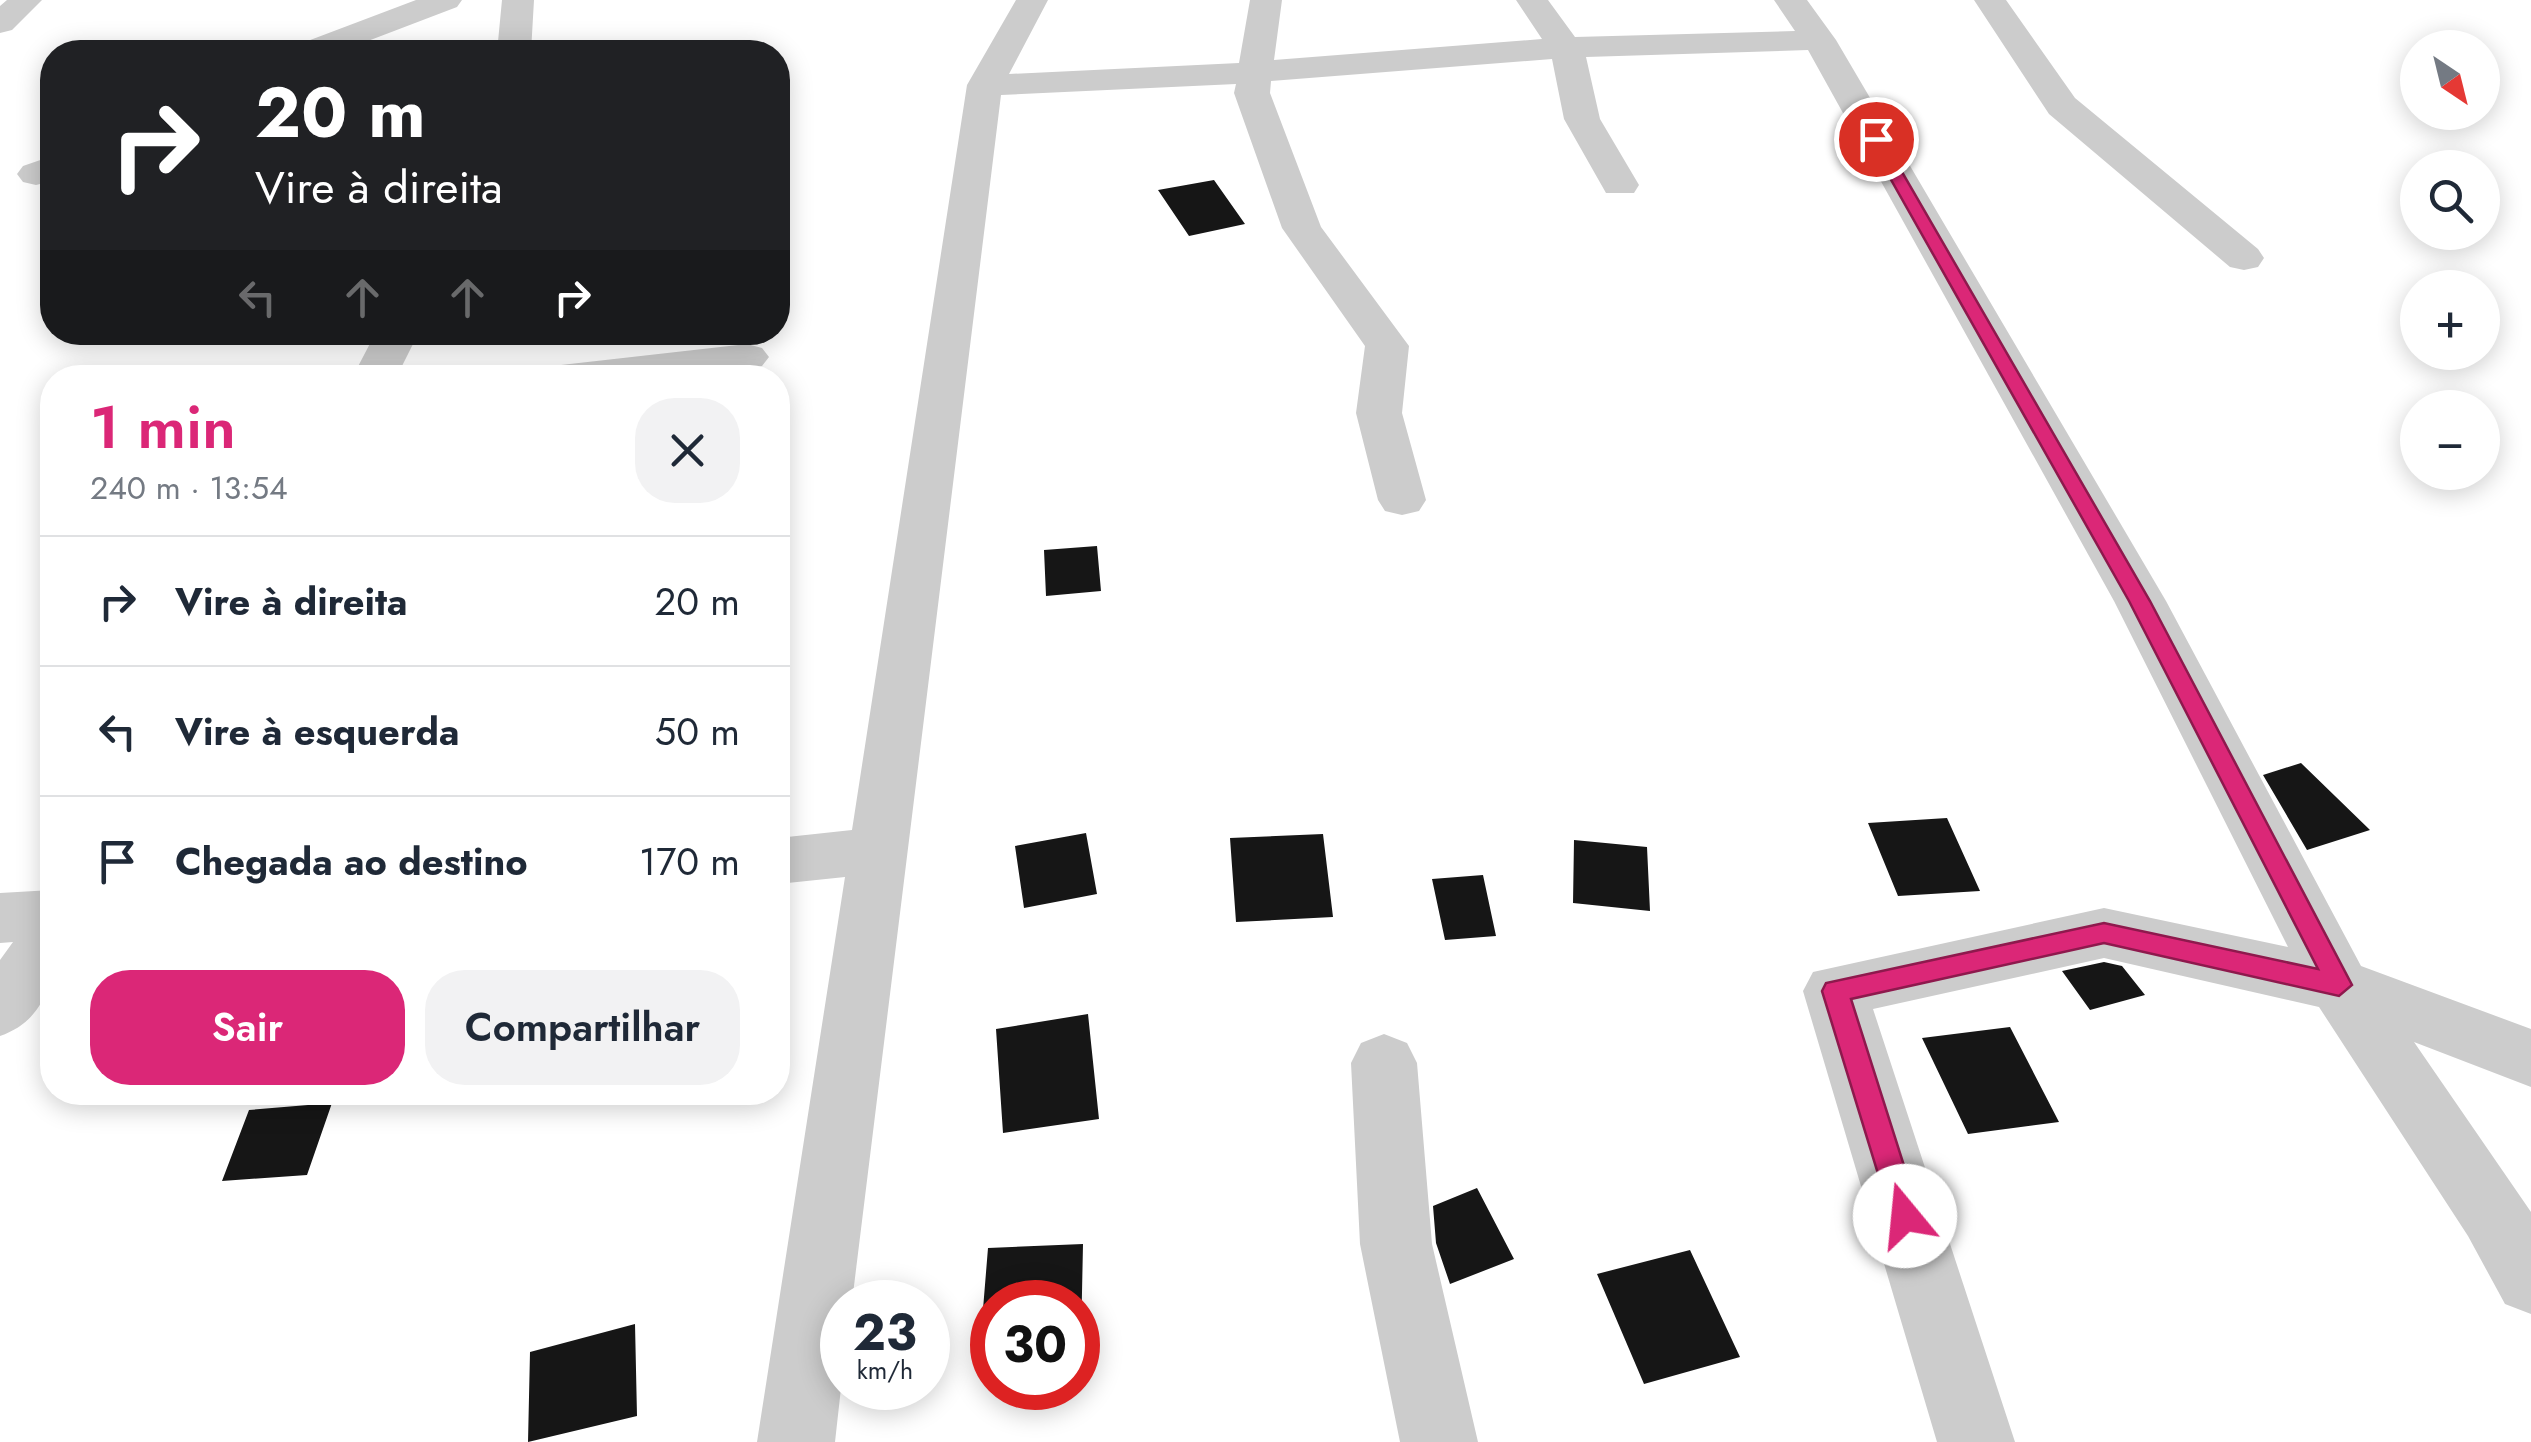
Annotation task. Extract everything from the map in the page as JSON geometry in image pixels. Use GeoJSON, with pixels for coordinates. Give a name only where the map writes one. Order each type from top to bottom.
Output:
{"type":"FeatureCollection","features":[{"type":"Feature","properties":{"kind":"street"},"geometry":{"type":"LineString","coordinates":[[0,23],[26,0]]}},
{"type":"Feature","properties":{"kind":"street"},"geometry":{"type":"LineString","coordinates":[[340,40],[446,0]]}},
{"type":"Feature","properties":{"kind":"street"},"geometry":{"type":"LineString","coordinates":[[515,40],[518,0]]}},
{"type":"Feature","properties":{"kind":"street"},"geometry":{"type":"LineString","coordinates":[[796,1442],[984,85],[1032,0]]}},
{"type":"Feature","properties":{"kind":"street"},"geometry":{"type":"LineString","coordinates":[[1266,0],[1252,94],[1302,228],[1387,346],[1379,413],[1402,500]]}},
{"type":"Feature","properties":{"kind":"street"},"geometry":{"type":"LineString","coordinates":[[1532,0],[1568,51],[1582,119],[1620,186]]}},
{"type":"Feature","properties":{"kind":"street"},"geometry":{"type":"LineString","coordinates":[[1990,0],[2062,106],[2244,258]]}},
{"type":"Feature","properties":{"kind":"street"},"geometry":{"type":"LineString","coordinates":[[984,85],[1199,76],[1533,50],[1568,51],[1804,20],[2140,601],[2339,985],[2494,1214],[2531,1279]]}},
{"type":"Feature","properties":{"kind":"street"},"geometry":{"type":"LineString","coordinates":[[671,365],[747,356]]}},
{"type":"Feature","properties":{"kind":"street"},"geometry":{"type":"LineString","coordinates":[[790,860],[878,850]]}},
{"type":"Feature","properties":{"kind":"street"},"geometry":{"type":"LineString","coordinates":[[0,918],[40,916]]}},
{"type":"Feature","properties":{"kind":"street"},"geometry":{"type":"LineString","coordinates":[[1976,1442],[1835,991],[2104,933],[2339,985],[2531,1058]]}},
{"type":"Feature","properties":{"kind":"street"},"geometry":{"type":"LineString","coordinates":[[0,1009],[40,954]]}},
{"type":"Feature","properties":{"kind":"street"},"geometry":{"type":"LineString","coordinates":[[1384,1063],[1396,1244],[1438,1442]]}},
{"type":"Feature","properties":{"kind":"building"},"geometry":{"type":"Polygon","coordinates":[[[1214,180],[1245,224],[1189,236],[1158,190],[1214,180]]]}},
{"type":"Feature","properties":{"kind":"building"},"geometry":{"type":"Polygon","coordinates":[[[1097,546],[1101,591],[1046,596],[1044,550],[1097,546]]]}},
{"type":"Feature","properties":{"kind":"building"},"geometry":{"type":"Polygon","coordinates":[[[2301,763],[2370,830],[2307,850],[2263,775],[2301,763]]]}},
{"type":"Feature","properties":{"kind":"building"},"geometry":{"type":"Polygon","coordinates":[[[1947,818],[1980,891],[1898,896],[1868,823],[1947,818]]]}},
{"type":"Feature","properties":{"kind":"building"},"geometry":{"type":"Polygon","coordinates":[[[1086,833],[1097,894],[1024,908],[1015,846],[1086,833]]]}},
{"type":"Feature","properties":{"kind":"building"},"geometry":{"type":"Polygon","coordinates":[[[1323,834],[1333,917],[1236,922],[1230,838],[1323,834]]]}},
{"type":"Feature","properties":{"kind":"building"},"geometry":{"type":"Polygon","coordinates":[[[1574,840],[1647,847],[1650,911],[1573,903],[1574,840]]]}},
{"type":"Feature","properties":{"kind":"building"},"geometry":{"type":"Polygon","coordinates":[[[1483,875],[1496,936],[1445,940],[1432,879],[1483,875]]]}},
{"type":"Feature","properties":{"kind":"building"},"geometry":{"type":"Polygon","coordinates":[[[2104,962],[2122,966],[2145,995],[2090,1010],[2062,971],[2104,962]]]}},
{"type":"Feature","properties":{"kind":"building"},"geometry":{"type":"Polygon","coordinates":[[[1088,1014],[1099,1119],[1003,1133],[996,1029],[1088,1014]]]}},
{"type":"Feature","properties":{"kind":"building"},"geometry":{"type":"Polygon","coordinates":[[[2010,1027],[2059,1122],[1968,1134],[1922,1038],[2010,1027]]]}},
{"type":"Feature","properties":{"kind":"building"},"geometry":{"type":"Polygon","coordinates":[[[331,1105],[307,1175],[222,1181],[249,1110],[331,1105]]]}},
{"type":"Feature","properties":{"kind":"building"},"geometry":{"type":"Polygon","coordinates":[[[1477,1188],[1514,1259],[1450,1284],[1436,1243],[1433,1206],[1477,1188]]]}},
{"type":"Feature","properties":{"kind":"building"},"geometry":{"type":"Polygon","coordinates":[[[1083,1244],[1082,1280],[985,1280],[988,1248],[1083,1244]]]}},
{"type":"Feature","properties":{"kind":"building"},"geometry":{"type":"Polygon","coordinates":[[[1690,1250],[1740,1357],[1644,1384],[1597,1274],[1690,1250]]]}},
{"type":"Feature","properties":{"kind":"building"},"geometry":{"type":"Polygon","coordinates":[[[635,1324],[637,1416],[528,1442],[530,1352],[635,1324]]]}},
{"type":"Feature","properties":{"kind":"route"},"geometry":{"type":"LineString","coordinates":[[1876,139],[2140,601],[2339,985],[2104,933],[1835,991],[1905,1216]]}}]}
